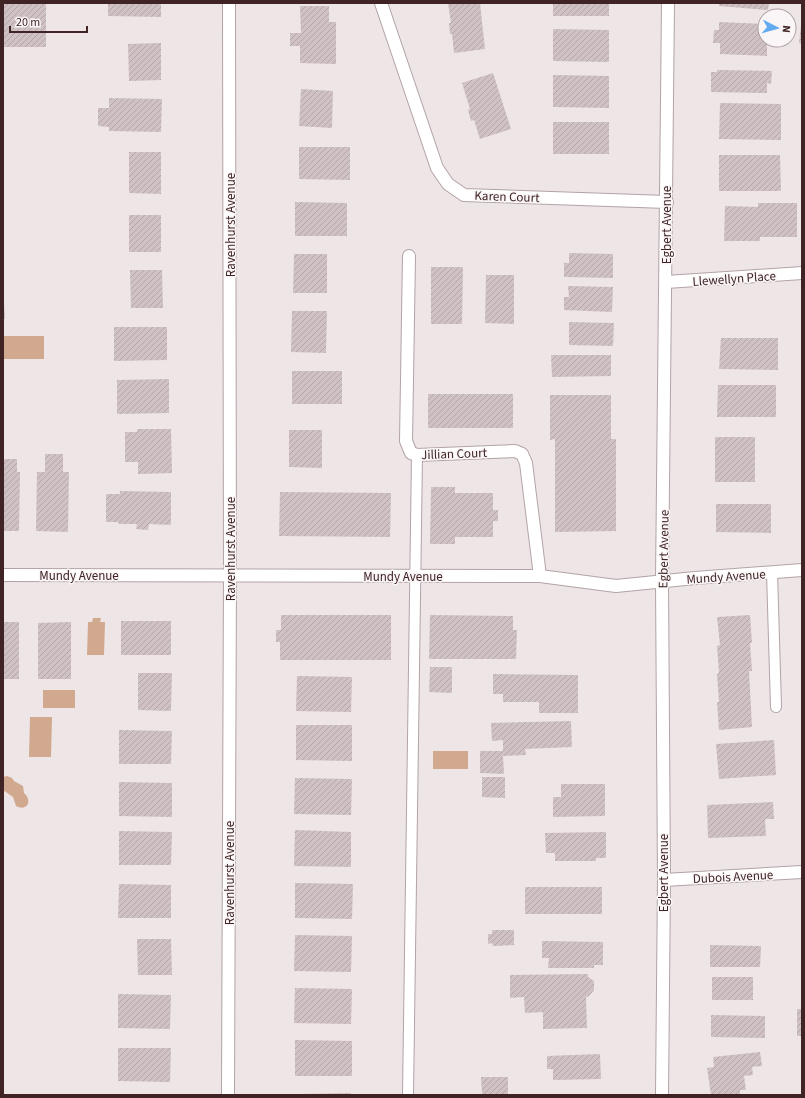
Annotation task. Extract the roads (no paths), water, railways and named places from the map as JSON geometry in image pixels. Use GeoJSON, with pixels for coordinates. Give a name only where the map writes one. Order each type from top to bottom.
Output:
{"type":"FeatureCollection","features":[{"type":"Feature","properties":{"kind":"street","name":"Ravenhurst Avenue"},"geometry":{"type":"LineString","coordinates":[[228,1095],[230,576],[229,3]]}},
{"type":"Feature","properties":{"kind":"street","name":"Karen Court"},"geometry":{"type":"LineString","coordinates":[[380,3],[437,168],[448,184],[464,194],[666,202]]}},
{"type":"Feature","properties":{"kind":"street","name":"Egbert Avenue"},"geometry":{"type":"LineString","coordinates":[[662,1095],[664,880],[662,581],[668,3]]}},
{"type":"Feature","properties":{"kind":"street","name":"Jillian Court"},"geometry":{"type":"LineString","coordinates":[[409,256],[406,441],[411,453],[417,455],[515,450],[522,454],[526,462],[540,576]]}},
{"type":"Feature","properties":{"kind":"street","name":"Llewellyn Place"},"geometry":{"type":"LineString","coordinates":[[666,282],[802,273]]}},
{"type":"Feature","properties":{"kind":"street","name":"Mundy Avenue"},"geometry":{"type":"LineString","coordinates":[[3,575],[540,576],[616,586],[802,570]]}},
{"type":"Feature","properties":{"kind":"street","name":"Dubois Avenue"},"geometry":{"type":"LineString","coordinates":[[664,880],[802,872]]}},
{"type":"Feature","properties":{"kind":"lane"},"geometry":{"type":"LineString","coordinates":[[408,1095],[417,455]]}},
{"type":"Feature","properties":{"kind":"lane"},"geometry":{"type":"LineString","coordinates":[[772,572],[776,707]]}}]}
